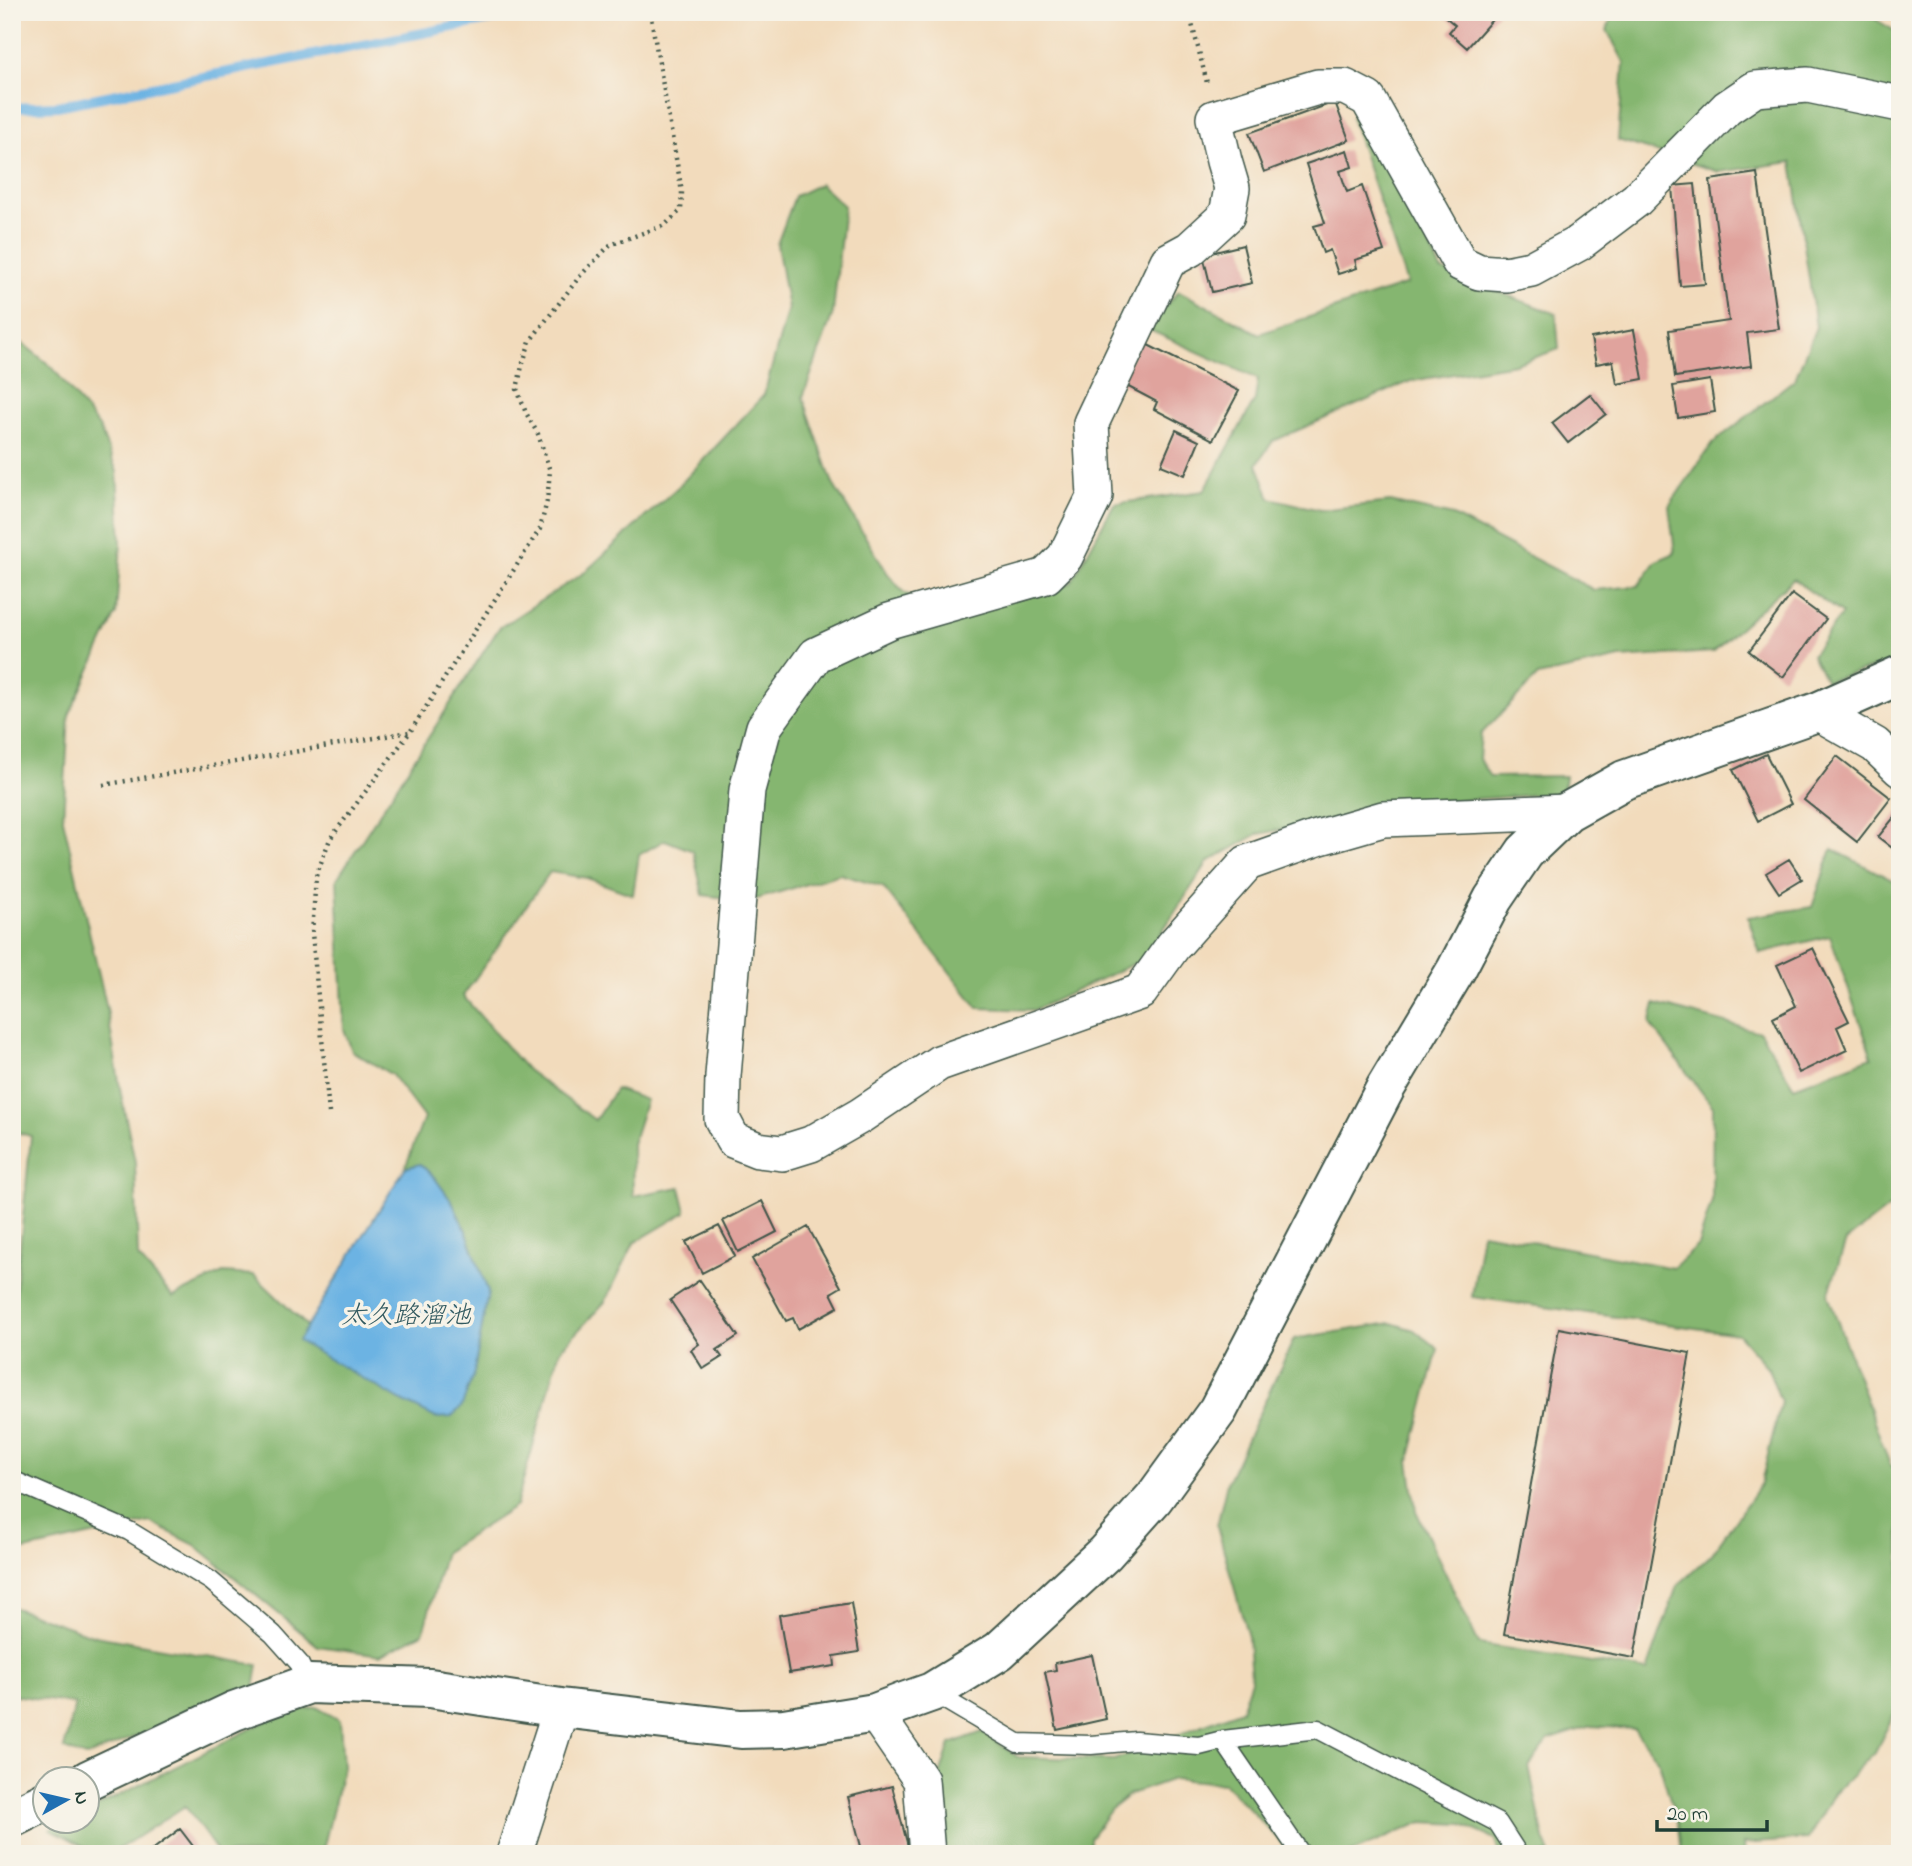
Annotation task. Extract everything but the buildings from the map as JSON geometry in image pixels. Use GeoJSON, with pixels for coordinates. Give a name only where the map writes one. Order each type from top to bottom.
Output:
{"type":"FeatureCollection","features":[{"type":"Feature","properties":{"kind":"street"},"geometry":{"type":"LineString","coordinates":[[1567,812],[1383,819],[1317,838],[1247,863],[1173,946],[1140,992],[939,1063],[860,1116],[811,1144],[782,1153],[758,1150],[733,1140],[722,1119],[723,1076],[747,790],[764,727],[816,655],[889,621],[1046,576],[1065,557],[1095,496],[1091,423],[1168,261],[1190,249],[1227,215],[1232,188],[1214,118],[1318,87],[1345,87],[1368,99],[1461,263],[1479,272],[1506,274],[1531,269],[1579,243],[1636,200],[1727,108],[1755,89],[1808,85],[1900,104]]}},
{"type":"Feature","properties":{"kind":"street"},"geometry":{"type":"LineString","coordinates":[[102,1773],[234,1711],[310,1684],[430,1688],[741,1729],[784,1728],[875,1713],[932,1692],[999,1651],[1105,1553],[1162,1487],[1218,1410],[1386,1087],[1456,970],[1493,899],[1525,852],[1567,812],[1623,780],[1817,712],[1900,675]]}},
{"type":"Feature","properties":{"kind":"street"},"geometry":{"type":"LineString","coordinates":[[1817,712],[1875,746],[1900,769]]}},
{"type":"Feature","properties":{"kind":"street"},"geometry":{"type":"LineString","coordinates":[[514,1854],[561,1707]]}},
{"type":"Feature","properties":{"kind":"street"},"geometry":{"type":"LineString","coordinates":[[875,1713],[921,1780],[927,1854]]}},
{"type":"Feature","properties":{"kind":"street"},"geometry":{"type":"LineString","coordinates":[[12,1818],[32,1808]]}},
{"type":"Feature","properties":{"kind":"lane"},"geometry":{"type":"LineString","coordinates":[[12,1480],[129,1531],[211,1581],[273,1634],[299,1663],[310,1684]]}},
{"type":"Feature","properties":{"kind":"lane"},"geometry":{"type":"LineString","coordinates":[[932,1692],[1018,1743],[1091,1745],[1136,1741],[1199,1746],[1223,1740],[1318,1729],[1498,1823],[1518,1854]]}},
{"type":"Feature","properties":{"kind":"lane"},"geometry":{"type":"LineString","coordinates":[[1223,1740],[1301,1854]]}},
{"type":"Feature","properties":{"kind":"path"},"geometry":{"type":"LineString","coordinates":[[330,1113],[312,933],[316,876],[330,839],[410,732],[540,529],[547,501],[550,471],[538,433],[526,413],[517,389],[530,341],[580,276],[610,245],[665,225],[681,209],[682,192],[650,12]]}},
{"type":"Feature","properties":{"kind":"path"},"geometry":{"type":"LineString","coordinates":[[1189,12],[1214,118]]}},
{"type":"Feature","properties":{"kind":"path"},"geometry":{"type":"LineString","coordinates":[[103,785],[410,732]]}},
{"type":"Feature","properties":{"kind":"green space"},"geometry":{"type":"Polygon","coordinates":[[[1614,12],[1863,12],[1900,34],[1900,660],[1826,681],[1812,655],[1842,614],[1793,579],[1713,652],[1620,658],[1538,676],[1481,734],[1479,759],[1490,777],[1565,776],[1563,793],[1427,802],[1258,834],[1208,862],[1144,959],[1034,1010],[978,1008],[883,887],[840,874],[750,901],[703,895],[693,851],[665,840],[639,855],[633,895],[587,878],[550,872],[463,996],[527,1070],[595,1120],[616,1089],[646,1100],[632,1144],[633,1196],[680,1187],[686,1212],[634,1243],[605,1302],[560,1350],[516,1506],[445,1552],[423,1633],[380,1655],[318,1646],[195,1545],[150,1522],[12,1553],[12,1309],[31,1136],[12,1131],[12,335],[52,367],[99,427],[117,472],[121,543],[116,614],[69,715],[63,819],[107,1009],[135,1162],[138,1257],[173,1297],[223,1273],[254,1275],[307,1326],[299,1341],[400,1400],[474,1372],[488,1292],[467,1233],[452,1202],[434,1177],[420,1164],[405,1168],[424,1118],[392,1075],[352,1051],[344,1029],[337,879],[499,628],[585,572],[679,486],[764,395],[788,308],[777,244],[795,196],[820,184],[844,206],[833,313],[803,397],[833,484],[888,574],[904,593],[954,614],[1071,583],[1114,504],[1204,491],[1255,400],[1258,379],[1145,328],[1179,291],[1259,334],[1407,284],[1351,117],[1367,117],[1441,270],[1556,314],[1559,349],[1515,364],[1411,381],[1273,441],[1257,464],[1270,498],[1320,510],[1390,502],[1453,516],[1594,590],[1638,586],[1656,561],[1675,553],[1669,506],[1713,443],[1795,379],[1816,327],[1792,162],[1719,172],[1618,140],[1624,62],[1607,30],[1614,12]]]}},
{"type":"Feature","properties":{"kind":"green space"},"geometry":{"type":"Polygon","coordinates":[[[1832,849],[1900,884],[1900,1199],[1846,1241],[1828,1295],[1890,1465],[1900,1470],[1900,1702],[1875,1752],[1834,1793],[1808,1839],[1743,1844],[1744,1854],[1681,1854],[1678,1826],[1659,1762],[1634,1729],[1591,1726],[1548,1740],[1529,1767],[1544,1839],[1550,1854],[1499,1854],[1495,1839],[1461,1824],[1422,1822],[1348,1854],[1321,1854],[1281,1842],[1224,1783],[1173,1779],[1130,1794],[1111,1809],[1090,1838],[1090,1854],[945,1854],[940,1775],[950,1744],[982,1732],[1018,1757],[1114,1760],[1241,1710],[1251,1680],[1248,1637],[1217,1526],[1227,1482],[1294,1339],[1391,1323],[1414,1330],[1438,1349],[1409,1461],[1416,1511],[1479,1644],[1647,1671],[1677,1586],[1711,1555],[1761,1483],[1781,1402],[1768,1368],[1738,1334],[1472,1297],[1482,1232],[1673,1268],[1698,1245],[1712,1201],[1713,1107],[1650,1024],[1655,1004],[1760,1032],[1794,1087],[1872,1057],[1830,936],[1760,953],[1748,917],[1812,907],[1832,849]]]}},
{"type":"Feature","properties":{"kind":"green space"},"geometry":{"type":"Polygon","coordinates":[[[12,1607],[95,1636],[258,1665],[254,1689],[85,1757],[64,1749],[75,1704],[12,1695],[12,1607]]]}},
{"type":"Feature","properties":{"kind":"green space"},"geometry":{"type":"Polygon","coordinates":[[[316,1707],[340,1720],[343,1767],[322,1854],[219,1854],[185,1806],[111,1854],[99,1854],[61,1834],[102,1834],[102,1804],[280,1714],[316,1707]]]}},
{"type":"Feature","properties":{"kind":"water","name":"太久路溜池"},"geometry":{"type":"Polygon","coordinates":[[[420,1164],[434,1177],[452,1202],[467,1233],[488,1292],[474,1372],[462,1406],[451,1417],[436,1418],[298,1341],[405,1168],[420,1164]]]}},
{"type":"Feature","properties":{"kind":"waterway"},"geometry":{"type":"LineString","coordinates":[[12,108],[57,106],[528,12]]}}]}
